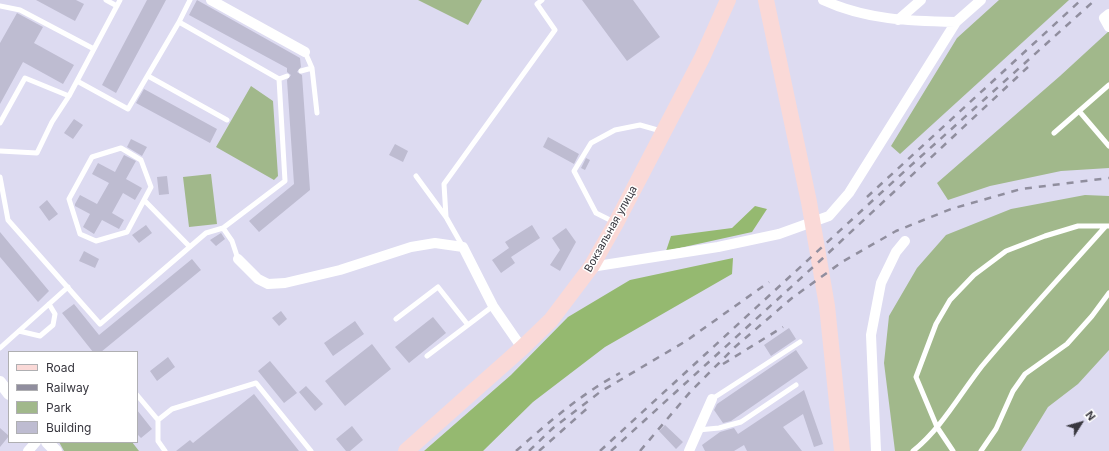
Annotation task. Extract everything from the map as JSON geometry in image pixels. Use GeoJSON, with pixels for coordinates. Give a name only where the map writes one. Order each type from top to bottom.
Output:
{"type":"FeatureCollection","features":[{"type":"Feature","properties":{"kind":"main road","name":"Вокзальная улица"},"geometry":{"type":"LineString","coordinates":[[406,451],[522,348],[551,320],[591,267],[616,223],[702,58],[728,0]]}},
{"type":"Feature","properties":{"kind":"main road"},"geometry":{"type":"LineString","coordinates":[[766,0],[808,202],[827,306],[842,451]]}},
{"type":"Feature","properties":{"kind":"street"},"geometry":{"type":"LineString","coordinates":[[211,0],[305,52]]}},
{"type":"Feature","properties":{"kind":"street"},"geometry":{"type":"LineString","coordinates":[[823,0],[840,8],[863,15],[898,20],[956,22]]}},
{"type":"Feature","properties":{"kind":"street"},"geometry":{"type":"LineString","coordinates":[[898,20],[920,0]]}},
{"type":"Feature","properties":{"kind":"street"},"geometry":{"type":"LineString","coordinates":[[591,267],[718,247],[779,234],[829,216],[857,182],[956,22],[981,0]]}},
{"type":"Feature","properties":{"kind":"street"},"geometry":{"type":"LineString","coordinates":[[1109,14],[1104,18],[1109,27]]}},
{"type":"Feature","properties":{"kind":"street"},"geometry":{"type":"LineString","coordinates":[[876,451],[871,335],[881,283],[896,252],[905,241]]}},
{"type":"Feature","properties":{"kind":"street"},"geometry":{"type":"LineString","coordinates":[[238,259],[258,279],[268,284],[285,283],[340,270],[411,247],[435,243],[463,247],[493,306],[522,348]]}},
{"type":"Feature","properties":{"kind":"street"},"geometry":{"type":"LineString","coordinates":[[0,382],[8,393]]}},
{"type":"Feature","properties":{"kind":"street"},"geometry":{"type":"LineString","coordinates":[[690,451],[697,430],[712,399]]}},
{"type":"Feature","properties":{"kind":"street"},"geometry":{"type":"LineString","coordinates":[[28,451],[35,443]]}},
{"type":"Feature","properties":{"kind":"street"},"geometry":{"type":"LineString","coordinates":[[48,443],[56,451]]}},
{"type":"Feature","properties":{"kind":"lane"},"geometry":{"type":"LineString","coordinates":[[106,0],[117,6]]}},
{"type":"Feature","properties":{"kind":"lane"},"geometry":{"type":"LineString","coordinates":[[0,151],[37,153],[52,122],[69,96],[120,0]]}},
{"type":"Feature","properties":{"kind":"lane"},"geometry":{"type":"LineString","coordinates":[[77,81],[128,109],[179,22],[190,0]]}},
{"type":"Feature","properties":{"kind":"lane"},"geometry":{"type":"LineString","coordinates":[[446,217],[444,184],[555,30],[537,4],[542,0]]}},
{"type":"Feature","properties":{"kind":"lane"},"geometry":{"type":"LineString","coordinates":[[0,6],[20,10],[94,49]]}},
{"type":"Feature","properties":{"kind":"lane"},"geometry":{"type":"LineString","coordinates":[[179,22],[279,79]]}},
{"type":"Feature","properties":{"kind":"lane"},"geometry":{"type":"LineString","coordinates":[[305,52],[312,68],[317,113]]}},
{"type":"Feature","properties":{"kind":"lane"},"geometry":{"type":"LineString","coordinates":[[301,71],[312,68]]}},
{"type":"Feature","properties":{"kind":"lane"},"geometry":{"type":"LineString","coordinates":[[148,76],[227,120]]}},
{"type":"Feature","properties":{"kind":"lane"},"geometry":{"type":"LineString","coordinates":[[279,79],[287,76]]}},
{"type":"Feature","properties":{"kind":"lane"},"geometry":{"type":"LineString","coordinates":[[0,123],[25,78],[69,96]]}},
{"type":"Feature","properties":{"kind":"lane"},"geometry":{"type":"LineString","coordinates":[[0,177],[8,220],[100,324],[206,233],[223,228],[285,181],[279,79]]}},
{"type":"Feature","properties":{"kind":"lane"},"geometry":{"type":"LineString","coordinates":[[1054,133],[1109,85]]}},
{"type":"Feature","properties":{"kind":"lane"},"geometry":{"type":"LineString","coordinates":[[1078,111],[1109,146]]}},
{"type":"Feature","properties":{"kind":"lane"},"geometry":{"type":"LineString","coordinates":[[616,223],[596,213],[574,171],[590,143],[615,130],[640,125],[664,131]]}},
{"type":"Feature","properties":{"kind":"lane"},"geometry":{"type":"LineString","coordinates":[[121,148],[141,160],[151,187],[144,200],[127,232],[96,242],[80,234],[69,199],[92,157],[121,148]]}},
{"type":"Feature","properties":{"kind":"lane"},"geometry":{"type":"LineString","coordinates":[[416,176],[446,217],[463,247]]}},
{"type":"Feature","properties":{"kind":"lane"},"geometry":{"type":"LineString","coordinates":[[144,200],[190,247]]}},
{"type":"Feature","properties":{"kind":"lane"},"geometry":{"type":"LineString","coordinates":[[953,451],[937,427],[916,377],[936,324],[950,300],[974,274],[1006,252],[1045,236],[1078,226],[1107,227]]}},
{"type":"Feature","properties":{"kind":"lane"},"geometry":{"type":"LineString","coordinates":[[913,451],[937,427],[966,387],[1011,331],[1107,227]]}},
{"type":"Feature","properties":{"kind":"lane"},"geometry":{"type":"LineString","coordinates":[[223,228],[232,241],[238,259]]}},
{"type":"Feature","properties":{"kind":"lane"},"geometry":{"type":"LineString","coordinates":[[396,319],[438,286],[468,325]]}},
{"type":"Feature","properties":{"kind":"lane"},"geometry":{"type":"LineString","coordinates":[[0,348],[68,287]]}},
{"type":"Feature","properties":{"kind":"lane"},"geometry":{"type":"LineString","coordinates":[[981,451],[996,429],[1013,392],[1025,374],[1067,344],[1092,316],[1109,293]]}},
{"type":"Feature","properties":{"kind":"lane"},"geometry":{"type":"LineString","coordinates":[[19,331],[40,336],[53,325],[55,314],[49,304]]}},
{"type":"Feature","properties":{"kind":"lane"},"geometry":{"type":"LineString","coordinates":[[427,356],[493,306]]}},
{"type":"Feature","properties":{"kind":"lane"},"geometry":{"type":"LineString","coordinates":[[712,399],[800,342]]}},
{"type":"Feature","properties":{"kind":"lane"},"geometry":{"type":"LineString","coordinates":[[158,420],[172,409],[256,383],[311,451]]}},
{"type":"Feature","properties":{"kind":"lane"},"geometry":{"type":"LineString","coordinates":[[697,430],[719,428],[741,422],[796,385]]}},
{"type":"Feature","properties":{"kind":"lane"},"geometry":{"type":"LineString","coordinates":[[138,396],[158,420],[158,441],[166,451]]}},
{"type":"Feature","properties":{"kind":"green space"},"geometry":{"type":"Polygon","coordinates":[[[418,0],[482,0],[468,25],[418,0]]]}},
{"type":"Feature","properties":{"kind":"green space"},"geometry":{"type":"Polygon","coordinates":[[[999,0],[1069,0],[900,154],[891,146],[957,38],[999,0]]]}},
{"type":"Feature","properties":{"kind":"green space"},"geometry":{"type":"Polygon","coordinates":[[[1109,31],[1109,168],[1061,171],[990,186],[948,200],[937,183],[1060,76],[1109,31]]]}},
{"type":"Feature","properties":{"kind":"green space"},"geometry":{"type":"Polygon","coordinates":[[[251,86],[273,101],[278,176],[274,180],[216,147],[251,86]]]}},
{"type":"Feature","properties":{"kind":"green space"},"geometry":{"type":"Polygon","coordinates":[[[211,174],[217,224],[189,227],[183,177],[211,174]]]}},
{"type":"Feature","properties":{"kind":"green space"},"geometry":{"type":"Polygon","coordinates":[[[1085,195],[1109,196],[1109,350],[1078,384],[1048,407],[1021,451],[895,451],[884,363],[889,316],[917,268],[946,235],[1011,209],[1085,195]]]}},
{"type":"Feature","properties":{"kind":"green space"},"geometry":{"type":"Polygon","coordinates":[[[755,206],[767,209],[752,232],[666,251],[671,236],[732,228],[755,206]]]}},
{"type":"Feature","properties":{"kind":"green space"},"geometry":{"type":"Polygon","coordinates":[[[733,258],[732,274],[605,347],[533,402],[483,451],[424,451],[511,375],[568,317],[630,280],[733,258]]]}},
{"type":"Feature","properties":{"kind":"green space"},"geometry":{"type":"Polygon","coordinates":[[[60,443],[133,443],[139,451],[64,451],[60,443]]]}},
{"type":"Feature","properties":{"kind":"building"},"geometry":{"type":"Polygon","coordinates":[[[36,0],[76,0],[84,4],[75,21],[36,0]]]}},
{"type":"Feature","properties":{"kind":"building"},"geometry":{"type":"Polygon","coordinates":[[[147,0],[166,0],[116,93],[102,85],[147,0]]]}},
{"type":"Feature","properties":{"kind":"building"},"geometry":{"type":"Polygon","coordinates":[[[197,0],[300,58],[301,67],[297,72],[302,75],[310,190],[259,232],[249,221],[294,184],[287,80],[291,75],[287,72],[287,68],[189,15],[197,0]]]}},
{"type":"Feature","properties":{"kind":"building"},"geometry":{"type":"Polygon","coordinates":[[[582,0],[633,0],[660,37],[627,61],[582,0]]]}},
{"type":"Feature","properties":{"kind":"building"},"geometry":{"type":"Polygon","coordinates":[[[17,13],[43,27],[34,43],[74,65],[63,84],[23,62],[0,104],[0,43],[17,13]]]}},
{"type":"Feature","properties":{"kind":"building"},"geometry":{"type":"Polygon","coordinates":[[[144,89],[217,129],[210,143],[136,103],[144,89]]]}},
{"type":"Feature","properties":{"kind":"building"},"geometry":{"type":"Polygon","coordinates":[[[74,119],[83,125],[73,139],[64,133],[74,119]]]}},
{"type":"Feature","properties":{"kind":"building"},"geometry":{"type":"Polygon","coordinates":[[[548,137],[579,154],[574,164],[543,147],[548,137]]]}},
{"type":"Feature","properties":{"kind":"building"},"geometry":{"type":"Polygon","coordinates":[[[131,139],[147,147],[142,156],[127,147],[131,139]]]}},
{"type":"Feature","properties":{"kind":"building"},"geometry":{"type":"Polygon","coordinates":[[[395,144],[408,151],[403,162],[389,155],[395,144]]]}},
{"type":"Feature","properties":{"kind":"building"},"geometry":{"type":"Polygon","coordinates":[[[124,155],[136,161],[126,179],[142,188],[135,200],[123,193],[112,213],[124,220],[119,229],[102,220],[94,234],[83,227],[90,214],[75,206],[75,204],[80,195],[97,204],[109,183],[92,174],[98,163],[115,172],[124,155]]]}},
{"type":"Feature","properties":{"kind":"building"},"geometry":{"type":"Polygon","coordinates":[[[586,158],[590,160],[585,170],[581,168],[586,158]]]}},
{"type":"Feature","properties":{"kind":"building"},"geometry":{"type":"Polygon","coordinates":[[[167,176],[169,194],[159,195],[157,177],[167,176]]]}},
{"type":"Feature","properties":{"kind":"building"},"geometry":{"type":"Polygon","coordinates":[[[47,200],[58,214],[49,221],[39,207],[47,200]]]}},
{"type":"Feature","properties":{"kind":"building"},"geometry":{"type":"Polygon","coordinates":[[[146,225],[152,233],[139,243],[132,235],[146,225]]]}},
{"type":"Feature","properties":{"kind":"building"},"geometry":{"type":"Polygon","coordinates":[[[532,225],[540,238],[511,257],[515,263],[501,273],[492,260],[509,248],[505,242],[532,225]]]}},
{"type":"Feature","properties":{"kind":"building"},"geometry":{"type":"Polygon","coordinates":[[[566,228],[576,242],[560,271],[550,265],[560,250],[552,238],[566,228]]]}},
{"type":"Feature","properties":{"kind":"building"},"geometry":{"type":"Polygon","coordinates":[[[0,232],[49,291],[38,302],[0,257],[0,232]]]}},
{"type":"Feature","properties":{"kind":"building"},"geometry":{"type":"Polygon","coordinates":[[[221,233],[225,239],[216,246],[210,240],[221,233]]]}},
{"type":"Feature","properties":{"kind":"building"},"geometry":{"type":"Polygon","coordinates":[[[84,251],[99,259],[95,268],[79,261],[84,251]]]}},
{"type":"Feature","properties":{"kind":"building"},"geometry":{"type":"Polygon","coordinates":[[[192,259],[201,270],[102,351],[92,351],[62,313],[74,304],[99,335],[192,259]]]}},
{"type":"Feature","properties":{"kind":"building"},"geometry":{"type":"Polygon","coordinates":[[[281,311],[287,319],[279,326],[272,318],[281,311]]]}},
{"type":"Feature","properties":{"kind":"building"},"geometry":{"type":"Polygon","coordinates":[[[433,317],[446,333],[409,363],[395,347],[433,317]]]}},
{"type":"Feature","properties":{"kind":"building"},"geometry":{"type":"Polygon","coordinates":[[[355,321],[364,334],[333,356],[324,343],[355,321]]]}},
{"type":"Feature","properties":{"kind":"building"},"geometry":{"type":"Polygon","coordinates":[[[789,328],[796,339],[771,356],[764,345],[789,328]]]}},
{"type":"Feature","properties":{"kind":"building"},"geometry":{"type":"Polygon","coordinates":[[[372,344],[391,369],[345,406],[325,381],[372,344]]]}},
{"type":"Feature","properties":{"kind":"building"},"geometry":{"type":"Polygon","coordinates":[[[796,350],[808,368],[731,421],[723,423],[714,410],[717,404],[796,350]]]}},
{"type":"Feature","properties":{"kind":"building"},"geometry":{"type":"Polygon","coordinates":[[[168,357],[175,367],[157,381],[150,371],[168,357]]]}},
{"type":"Feature","properties":{"kind":"building"},"geometry":{"type":"Polygon","coordinates":[[[270,361],[297,393],[284,403],[258,371],[270,361]]]}},
{"type":"Feature","properties":{"kind":"building"},"geometry":{"type":"Polygon","coordinates":[[[306,386],[323,404],[315,411],[299,392],[306,386]]]}},
{"type":"Feature","properties":{"kind":"building"},"geometry":{"type":"Polygon","coordinates":[[[804,390],[823,444],[814,447],[803,414],[783,427],[802,451],[747,451],[744,445],[734,451],[705,451],[702,445],[720,432],[734,428],[738,434],[804,390]]]}},
{"type":"Feature","properties":{"kind":"building"},"geometry":{"type":"Polygon","coordinates":[[[254,394],[299,451],[176,451],[190,440],[193,443],[254,394]]]}},
{"type":"Feature","properties":{"kind":"building"},"geometry":{"type":"Polygon","coordinates":[[[138,411],[152,429],[141,438],[138,435],[138,411]]]}},
{"type":"Feature","properties":{"kind":"building"},"geometry":{"type":"Polygon","coordinates":[[[665,425],[683,442],[676,449],[659,431],[665,425]]]}},
{"type":"Feature","properties":{"kind":"building"},"geometry":{"type":"Polygon","coordinates":[[[352,426],[363,440],[350,451],[346,451],[336,439],[352,426]]]}},
{"type":"Feature","properties":{"kind":"building"},"geometry":{"type":"Polygon","coordinates":[[[0,428],[8,435],[8,437],[0,447],[0,428]]]}},
{"type":"Feature","properties":{"kind":"railway"},"geometry":{"type":"LineString","coordinates":[[867,197],[1081,0]]}},
{"type":"Feature","properties":{"kind":"railway"},"geometry":{"type":"LineString","coordinates":[[600,451],[907,169],[1095,0]]}},
{"type":"Feature","properties":{"kind":"railway"},"geometry":{"type":"LineString","coordinates":[[611,451],[823,258],[1028,67]]}},
{"type":"Feature","properties":{"kind":"railway"},"geometry":{"type":"LineString","coordinates":[[640,451],[691,391],[735,347],[792,298],[842,262],[896,231],[951,209],[1021,189],[1109,178]]}},
{"type":"Feature","properties":{"kind":"railway"},"geometry":{"type":"LineString","coordinates":[[529,451],[553,428],[600,392],[686,341],[769,282]]}},
{"type":"Feature","properties":{"kind":"railway"},"geometry":{"type":"LineString","coordinates":[[723,364],[783,327]]}},
{"type":"Feature","properties":{"kind":"railway"},"geometry":{"type":"LineString","coordinates":[[516,451],[579,399],[620,373]]}},
{"type":"Feature","properties":{"kind":"railway"},"geometry":{"type":"LineString","coordinates":[[539,451],[591,405]]}}]}
